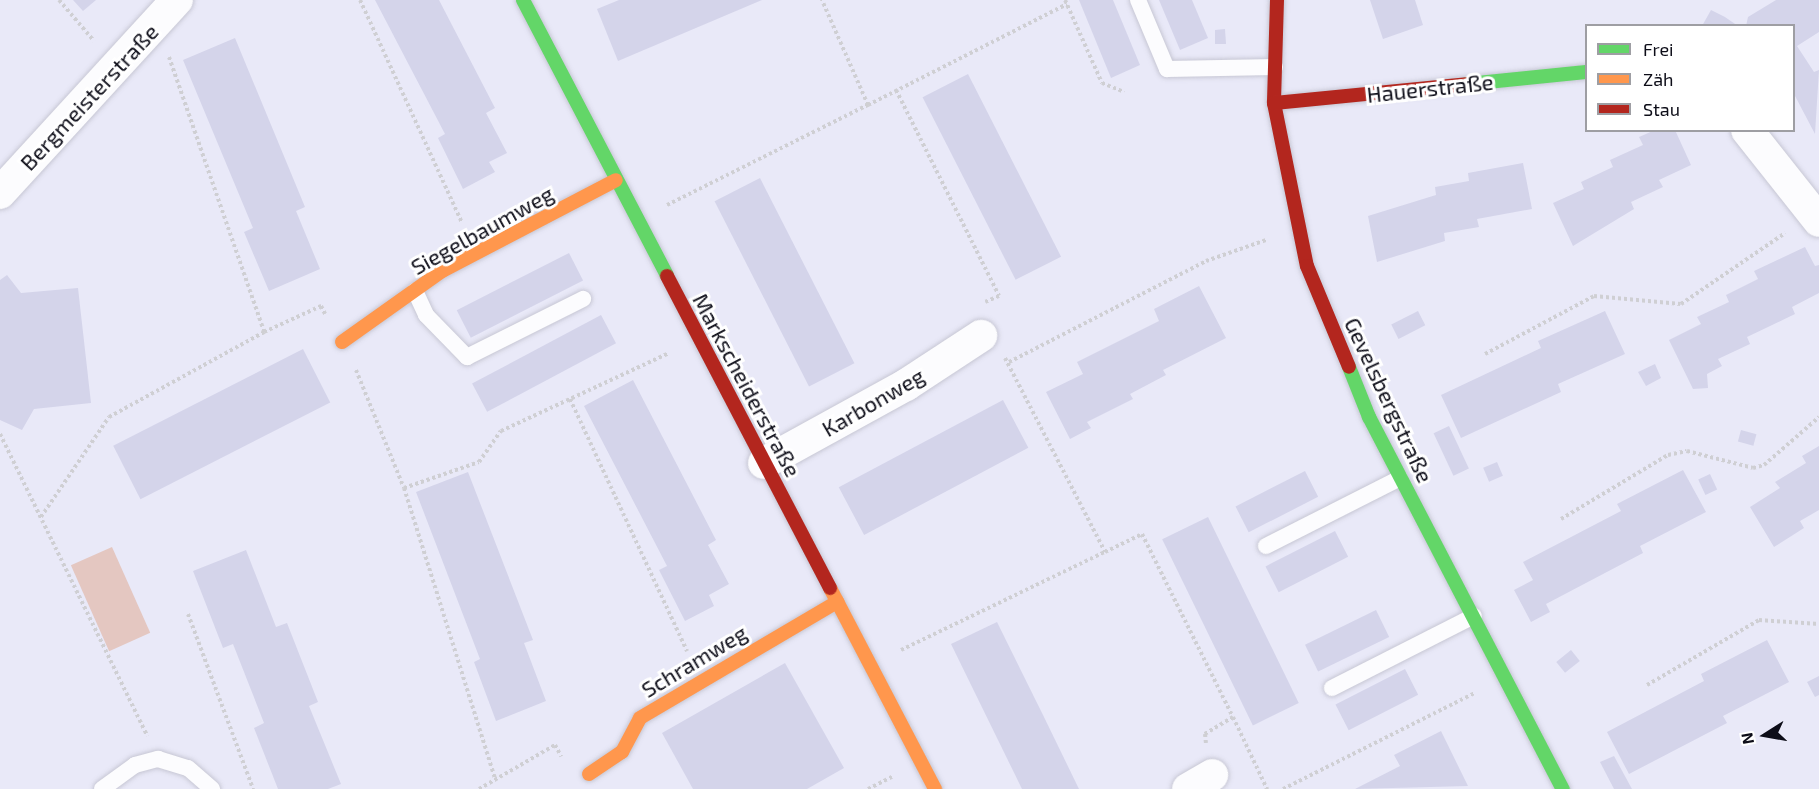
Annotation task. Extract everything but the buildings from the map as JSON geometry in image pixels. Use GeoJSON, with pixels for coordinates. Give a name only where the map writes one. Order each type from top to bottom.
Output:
{"type":"FeatureCollection","features":[{"type":"Feature","properties":{"kind":"street","name":"Markscheiderstraße"},"geometry":{"type":"LineString","coordinates":[[523,0],[871,664],[934,789]]}},
{"type":"Feature","properties":{"kind":"street","name":"Gevelsbergstraße"},"geometry":{"type":"LineString","coordinates":[[1277,0],[1274,103],[1307,266],[1369,417],[1563,789]]}},
{"type":"Feature","properties":{"kind":"street","name":"Bergmeisterstraße"},"geometry":{"type":"LineString","coordinates":[[0,193],[167,11]]}},
{"type":"Feature","properties":{"kind":"street","name":"Hauerstraße"},"geometry":{"type":"LineString","coordinates":[[1274,103],[1585,72]]}},
{"type":"Feature","properties":{"kind":"street"},"geometry":{"type":"LineString","coordinates":[[1749,132],[1816,218]]}},
{"type":"Feature","properties":{"kind":"street","name":"Siegelbaumweg"},"geometry":{"type":"LineString","coordinates":[[342,342],[415,291],[476,254],[616,180]]}},
{"type":"Feature","properties":{"kind":"street","name":"Karbonweg"},"geometry":{"type":"LineString","coordinates":[[764,463],[906,385],[981,336]]}},
{"type":"Feature","properties":{"kind":"street","name":"Schramweg"},"geometry":{"type":"LineString","coordinates":[[589,774],[622,752],[640,718],[837,602]]}},
{"type":"Feature","properties":{"kind":"lane"},"geometry":{"type":"LineString","coordinates":[[1138,0],[1167,69],[1275,67]]}},
{"type":"Feature","properties":{"kind":"lane"},"geometry":{"type":"LineString","coordinates":[[415,291],[426,315],[466,357],[583,299]]}},
{"type":"Feature","properties":{"kind":"lane"},"geometry":{"type":"LineString","coordinates":[[1266,546],[1401,478]]}},
{"type":"Feature","properties":{"kind":"lane"},"geometry":{"type":"LineString","coordinates":[[1332,688],[1474,616]]}},
{"type":"Feature","properties":{"kind":"lane"},"geometry":{"type":"LineString","coordinates":[[102,789],[135,765],[158,759],[188,768],[212,789]]}},
{"type":"Feature","properties":{"kind":"path"},"geometry":{"type":"LineString","coordinates":[[59,0],[116,67]]}},
{"type":"Feature","properties":{"kind":"path"},"geometry":{"type":"LineString","coordinates":[[360,0],[476,254]]}},
{"type":"Feature","properties":{"kind":"path"},"geometry":{"type":"LineString","coordinates":[[822,0],[868,105]]}},
{"type":"Feature","properties":{"kind":"path"},"geometry":{"type":"LineString","coordinates":[[637,221],[1066,2],[1102,83],[1124,92]]}},
{"type":"Feature","properties":{"kind":"path"},"geometry":{"type":"LineString","coordinates":[[167,11],[264,332]]}},
{"type":"Feature","properties":{"kind":"path"},"geometry":{"type":"LineString","coordinates":[[896,90],[999,296]]}},
{"type":"Feature","properties":{"kind":"path"},"geometry":{"type":"LineString","coordinates":[[1485,354],[1594,296],[1681,304],[1816,218]]}},
{"type":"Feature","properties":{"kind":"path"},"geometry":{"type":"LineString","coordinates":[[1009,362],[1204,259],[1270,240]]}},
{"type":"Feature","properties":{"kind":"path"},"geometry":{"type":"LineString","coordinates":[[41,517],[109,417],[264,332],[321,306],[342,342],[404,488],[495,779]]}},
{"type":"Feature","properties":{"kind":"path"},"geometry":{"type":"LineString","coordinates":[[981,336],[1009,362],[1105,552]]}},
{"type":"Feature","properties":{"kind":"path"},"geometry":{"type":"LineString","coordinates":[[404,488],[479,462],[501,431],[699,339]]}},
{"type":"Feature","properties":{"kind":"path"},"geometry":{"type":"LineString","coordinates":[[570,399],[702,680]]}},
{"type":"Feature","properties":{"kind":"path"},"geometry":{"type":"LineString","coordinates":[[1561,519],[1668,455],[1687,451],[1753,468],[1764,465],[1819,417]]}},
{"type":"Feature","properties":{"kind":"path"},"geometry":{"type":"LineString","coordinates":[[0,434],[158,759]]}},
{"type":"Feature","properties":{"kind":"path"},"geometry":{"type":"LineString","coordinates":[[871,664],[1142,534],[1268,789]]}},
{"type":"Feature","properties":{"kind":"path"},"geometry":{"type":"LineString","coordinates":[[188,614],[253,789]]}},
{"type":"Feature","properties":{"kind":"path"},"geometry":{"type":"LineString","coordinates":[[1647,685],[1759,620],[1819,624]]}},
{"type":"Feature","properties":{"kind":"path"},"geometry":{"type":"LineString","coordinates":[[1283,789],[1484,688]]}},
{"type":"Feature","properties":{"kind":"path"},"geometry":{"type":"LineString","coordinates":[[1200,782],[1205,734],[1233,717]]}},
{"type":"Feature","properties":{"kind":"path"},"geometry":{"type":"LineString","coordinates":[[479,789],[555,745],[565,764]]}},
{"type":"Feature","properties":{"kind":"shaded area"},"geometry":{"type":"Polygon","coordinates":[[[112,547],[150,633],[109,651],[71,565],[112,547]]]}},
{"type":"Feature","properties":{"kind":"traffic: fast"},"geometry":{"type":"LineString","coordinates":[[523,0],[667,276]]}},
{"type":"Feature","properties":{"kind":"traffic: fast"},"geometry":{"type":"LineString","coordinates":[[1467,84],[1585,72]]}},
{"type":"Feature","properties":{"kind":"traffic: fast"},"geometry":{"type":"LineString","coordinates":[[1349,367],[1369,417],[1563,789]]}},
{"type":"Feature","properties":{"kind":"traffic: slow"},"geometry":{"type":"LineString","coordinates":[[342,342],[442,271],[616,180]]}},
{"type":"Feature","properties":{"kind":"traffic: slow"},"geometry":{"type":"LineString","coordinates":[[830,588],[935,789]]}},
{"type":"Feature","properties":{"kind":"traffic: slow"},"geometry":{"type":"LineString","coordinates":[[589,774],[622,752],[640,718],[837,602]]}},
{"type":"Feature","properties":{"kind":"traffic: jam"},"geometry":{"type":"LineString","coordinates":[[1277,0],[1274,103],[1307,266],[1349,367]]}},
{"type":"Feature","properties":{"kind":"traffic: jam"},"geometry":{"type":"LineString","coordinates":[[1274,103],[1467,84]]}},
{"type":"Feature","properties":{"kind":"traffic: jam"},"geometry":{"type":"LineString","coordinates":[[667,276],[830,588]]}}]}
